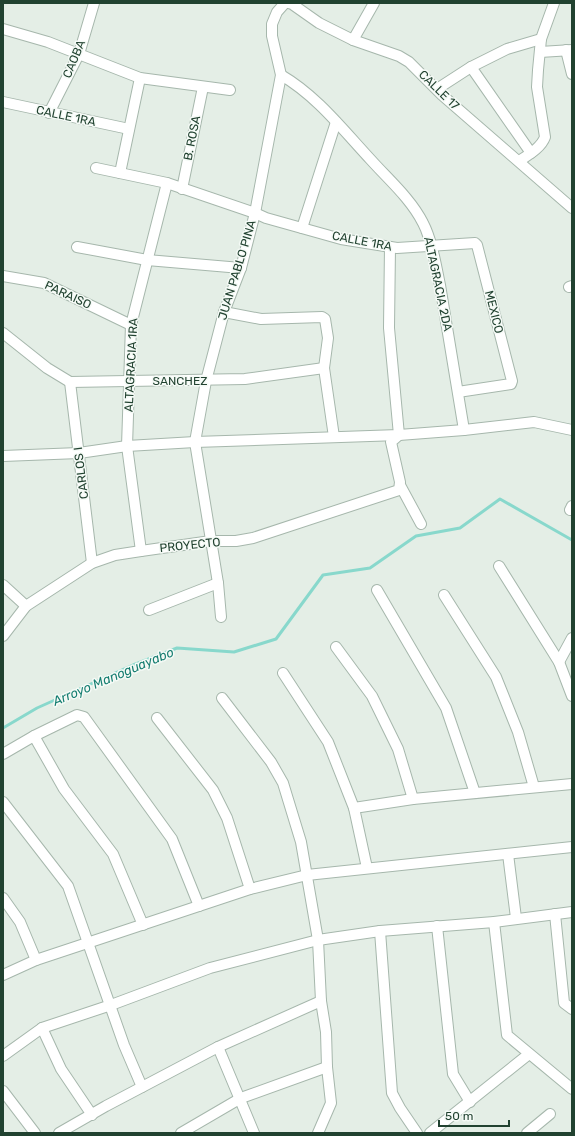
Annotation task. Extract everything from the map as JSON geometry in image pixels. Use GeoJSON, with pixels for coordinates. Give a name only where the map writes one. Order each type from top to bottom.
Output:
{"type":"FeatureCollection","features":[{"type":"Feature","properties":{"kind":"street","name":"CAOBA"},"geometry":{"type":"LineString","coordinates":[[50,113],[79,54],[94,3]]}},
{"type":"Feature","properties":{"kind":"street","name":"CALLE 17"},"geometry":{"type":"LineString","coordinates":[[289,3],[319,23],[353,40],[399,56],[417,68],[437,89],[572,208]]}},
{"type":"Feature","properties":{"kind":"street","name":"JUAN PABLO PINA"},"geometry":{"type":"LineString","coordinates":[[221,617],[218,583],[195,442],[206,381],[224,312],[241,268],[255,213],[281,75],[272,36],[272,24],[277,12],[289,3]]}},
{"type":"Feature","properties":{"kind":"street"},"geometry":{"type":"LineString","coordinates":[[353,40],[374,3]]}},
{"type":"Feature","properties":{"kind":"street"},"geometry":{"type":"LineString","coordinates":[[519,161],[531,153],[545,137],[537,87],[541,39],[554,3]]}},
{"type":"Feature","properties":{"kind":"street"},"geometry":{"type":"LineString","coordinates":[[3,29],[48,42],[140,78],[230,90]]}},
{"type":"Feature","properties":{"kind":"street"},"geometry":{"type":"LineString","coordinates":[[437,89],[471,67],[506,49],[541,39]]}},
{"type":"Feature","properties":{"kind":"street"},"geometry":{"type":"LineString","coordinates":[[540,52],[569,50],[572,74]]}},
{"type":"Feature","properties":{"kind":"street"},"geometry":{"type":"LineString","coordinates":[[471,67],[531,153]]}},
{"type":"Feature","properties":{"kind":"street","name":"ALTAGRACIA 2DA"},"geometry":{"type":"LineString","coordinates":[[281,75],[300,86],[336,122],[414,208],[425,228],[440,285],[464,430]]}},
{"type":"Feature","properties":{"kind":"street"},"geometry":{"type":"LineString","coordinates":[[120,173],[140,78]]}},
{"type":"Feature","properties":{"kind":"street","name":"B. ROSA"},"geometry":{"type":"LineString","coordinates":[[182,188],[203,87]]}},
{"type":"Feature","properties":{"kind":"street","name":"CALLE 1RA"},"geometry":{"type":"LineString","coordinates":[[3,102],[129,129]]}},
{"type":"Feature","properties":{"kind":"street"},"geometry":{"type":"LineString","coordinates":[[302,228],[336,122]]}},
{"type":"Feature","properties":{"kind":"street","name":"CALLE 1RA"},"geometry":{"type":"LineString","coordinates":[[96,168],[167,183],[266,218],[341,239],[390,247],[430,246],[472,242]]}},
{"type":"Feature","properties":{"kind":"street","name":"ALTAGRACIA 1RA"},"geometry":{"type":"LineString","coordinates":[[141,551],[127,446],[131,325],[167,183]]}},
{"type":"Feature","properties":{"kind":"street","name":"MEXICO"},"geometry":{"type":"LineString","coordinates":[[458,392],[510,384],[512,381],[477,245],[472,242]]}},
{"type":"Feature","properties":{"kind":"street"},"geometry":{"type":"LineString","coordinates":[[77,247],[147,260],[241,268]]}},
{"type":"Feature","properties":{"kind":"street"},"geometry":{"type":"LineString","coordinates":[[390,247],[389,328],[398,435],[391,442],[400,487],[421,524]]}},
{"type":"Feature","properties":{"kind":"street","name":"PARAISO"},"geometry":{"type":"LineString","coordinates":[[3,276],[44,283],[131,325]]}},
{"type":"Feature","properties":{"kind":"street"},"geometry":{"type":"LineString","coordinates":[[224,312],[251,318],[322,317],[325,319],[328,338],[324,368],[334,437]]}},
{"type":"Feature","properties":{"kind":"street"},"geometry":{"type":"LineString","coordinates":[[3,333],[47,368],[70,382]]}},
{"type":"Feature","properties":{"kind":"street","name":"SANCHEZ"},"geometry":{"type":"LineString","coordinates":[[70,382],[206,381],[245,379],[324,368]]}},
{"type":"Feature","properties":{"kind":"street","name":"CARLOS I"},"geometry":{"type":"LineString","coordinates":[[70,382],[92,563]]}},
{"type":"Feature","properties":{"kind":"street"},"geometry":{"type":"LineString","coordinates":[[3,456],[79,453],[127,446],[195,442],[398,435],[464,430],[534,422],[572,430]]}},
{"type":"Feature","properties":{"kind":"street","name":"PROYECTO"},"geometry":{"type":"LineString","coordinates":[[3,636],[26,606],[92,563],[115,555],[211,541],[236,541],[253,538],[400,487]]}},
{"type":"Feature","properties":{"kind":"street"},"geometry":{"type":"LineString","coordinates":[[499,566],[559,662],[572,696]]}},
{"type":"Feature","properties":{"kind":"street"},"geometry":{"type":"LineString","coordinates":[[149,610],[218,583]]}},
{"type":"Feature","properties":{"kind":"street"},"geometry":{"type":"LineString","coordinates":[[3,585],[26,606]]}},
{"type":"Feature","properties":{"kind":"street"},"geometry":{"type":"LineString","coordinates":[[377,590],[446,708],[475,793]]}},
{"type":"Feature","properties":{"kind":"street"},"geometry":{"type":"LineString","coordinates":[[444,595],[496,677],[518,732],[534,787]]}},
{"type":"Feature","properties":{"kind":"street"},"geometry":{"type":"LineString","coordinates":[[559,662],[572,638]]}},
{"type":"Feature","properties":{"kind":"street"},"geometry":{"type":"LineString","coordinates":[[336,647],[372,696],[398,749],[413,799]]}},
{"type":"Feature","properties":{"kind":"street"},"geometry":{"type":"LineString","coordinates":[[283,673],[328,742],[354,808],[367,868]]}},
{"type":"Feature","properties":{"kind":"street"},"geometry":{"type":"LineString","coordinates":[[222,698],[271,762],[283,783],[301,842],[318,940],[321,1001],[326,1032],[327,1067],[331,1103],[318,1133]]}},
{"type":"Feature","properties":{"kind":"street"},"geometry":{"type":"LineString","coordinates":[[3,754],[34,736],[77,715],[84,717],[172,839],[199,906]]}},
{"type":"Feature","properties":{"kind":"street"},"geometry":{"type":"LineString","coordinates":[[157,718],[213,790],[227,818],[250,889]]}},
{"type":"Feature","properties":{"kind":"street"},"geometry":{"type":"LineString","coordinates":[[34,736],[64,789],[113,854],[143,926]]}},
{"type":"Feature","properties":{"kind":"street"},"geometry":{"type":"LineString","coordinates":[[354,808],[413,799],[572,784]]}},
{"type":"Feature","properties":{"kind":"street"},"geometry":{"type":"LineString","coordinates":[[3,802],[68,886],[124,1045],[142,1087]]}},
{"type":"Feature","properties":{"kind":"street"},"geometry":{"type":"LineString","coordinates":[[3,975],[36,960],[143,926],[250,889],[307,875],[572,847]]}},
{"type":"Feature","properties":{"kind":"street"},"geometry":{"type":"LineString","coordinates":[[508,854],[516,918]]}},
{"type":"Feature","properties":{"kind":"street"},"geometry":{"type":"LineString","coordinates":[[3,898],[20,922],[36,960]]}},
{"type":"Feature","properties":{"kind":"street"},"geometry":{"type":"LineString","coordinates":[[3,1056],[42,1028],[111,1005],[210,968],[318,940],[380,931],[494,922],[572,912]]}},
{"type":"Feature","properties":{"kind":"street"},"geometry":{"type":"LineString","coordinates":[[554,914],[564,1003],[572,1010]]}},
{"type":"Feature","properties":{"kind":"street"},"geometry":{"type":"LineString","coordinates":[[494,922],[507,1035],[572,1088]]}},
{"type":"Feature","properties":{"kind":"street"},"geometry":{"type":"LineString","coordinates":[[437,926],[453,1074],[470,1102]]}},
{"type":"Feature","properties":{"kind":"street"},"geometry":{"type":"LineString","coordinates":[[380,931],[392,1093],[417,1133]]}},
{"type":"Feature","properties":{"kind":"street"},"geometry":{"type":"LineString","coordinates":[[59,1133],[218,1047],[321,1001]]}},
{"type":"Feature","properties":{"kind":"street"},"geometry":{"type":"LineString","coordinates":[[42,1028],[60,1069],[92,1115]]}},
{"type":"Feature","properties":{"kind":"street"},"geometry":{"type":"LineString","coordinates":[[218,1047],[241,1098],[254,1133]]}},
{"type":"Feature","properties":{"kind":"street"},"geometry":{"type":"LineString","coordinates":[[430,1133],[529,1054]]}},
{"type":"Feature","properties":{"kind":"street"},"geometry":{"type":"LineString","coordinates":[[181,1133],[241,1098],[327,1067]]}},
{"type":"Feature","properties":{"kind":"street"},"geometry":{"type":"LineString","coordinates":[[3,1091],[35,1133]]}},
{"type":"Feature","properties":{"kind":"street"},"geometry":{"type":"LineString","coordinates":[[527,1133],[550,1114]]}},
{"type":"Feature","properties":{"kind":"waterway","name":"Arroyo Manoguayabo"},"geometry":{"type":"LineString","coordinates":[[3,728],[37,708],[133,665],[177,648],[234,652],[276,639],[323,575],[370,568],[416,536],[460,528],[500,499],[572,540]]}}]}
